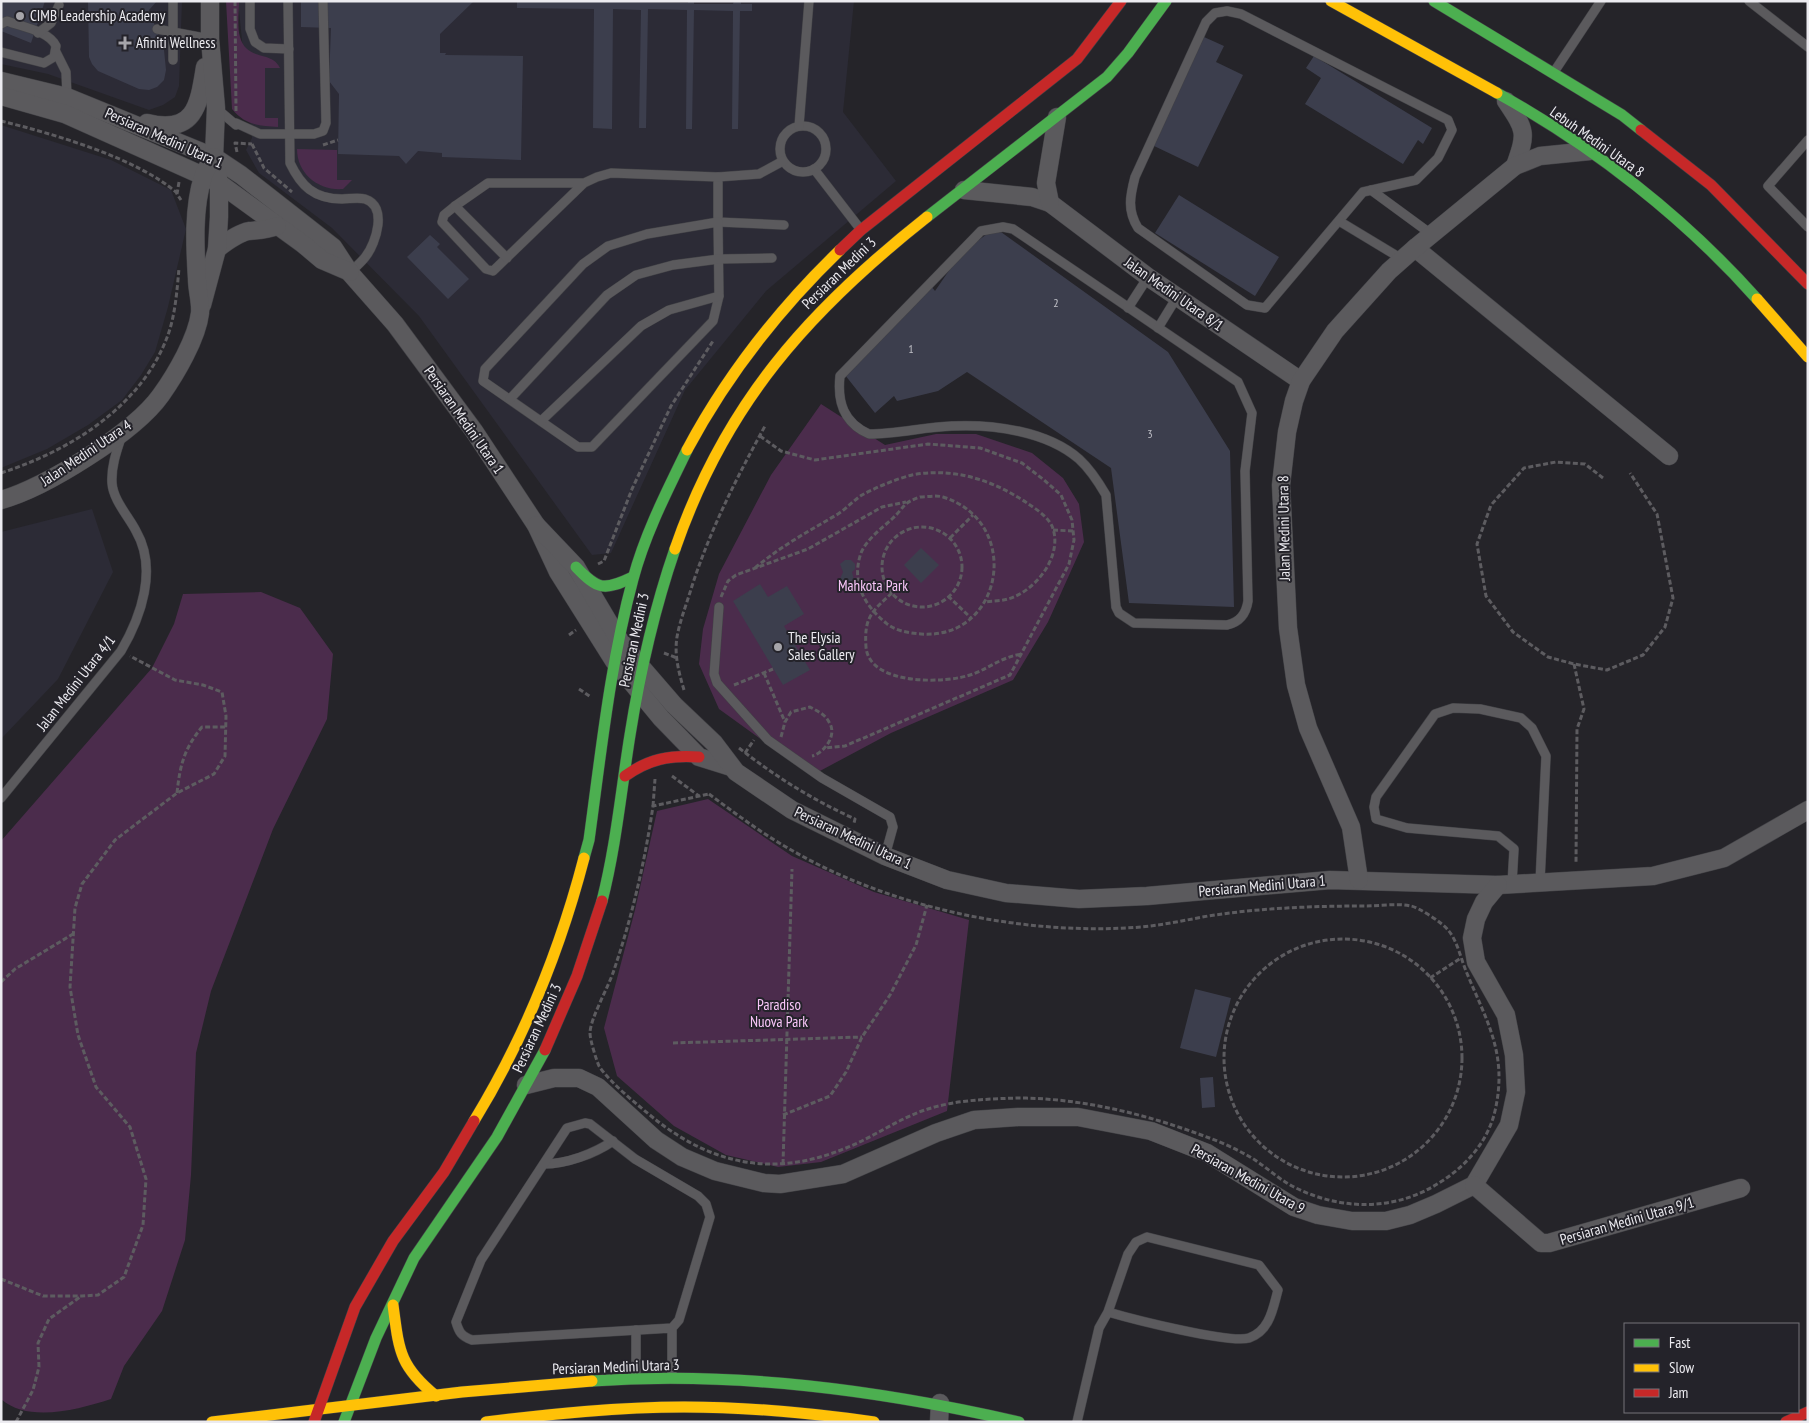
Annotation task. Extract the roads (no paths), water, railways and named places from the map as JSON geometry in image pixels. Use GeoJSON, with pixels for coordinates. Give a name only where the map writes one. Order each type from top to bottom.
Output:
{"type":"FeatureCollection","features":[{"type":"Feature","properties":{"kind":"street","name":"Jalan Medini Utara 4"},"geometry":{"type":"LineString","coordinates":[[1,500],[18,495],[58,474],[123,432],[161,396],[192,340],[210,283],[217,249],[219,183],[214,157],[216,108],[210,39],[210,1]]}},
{"type":"Feature","properties":{"kind":"street","name":"Persiaran Medini 3"},"geometry":{"type":"LineString","coordinates":[[316,1416],[356,1307],[393,1241],[444,1172],[495,1087],[546,979],[572,904],[589,840],[614,661],[633,577],[664,497],[688,448],[716,399],[760,336],[814,275],[861,230],[1076,59],[1121,1]]}},
{"type":"Feature","properties":{"kind":"street","name":"Persiaran Medini 3"},"geometry":{"type":"LineString","coordinates":[[344,1422],[355,1385],[416,1255],[470,1178],[526,1085],[568,1000],[591,940],[606,885],[626,776],[631,724],[657,604],[675,542],[700,482],[735,421],[784,349],[840,290],[883,250],[964,190],[1114,70],[1166,1]]}},
{"type":"Feature","properties":{"kind":"street","name":"Lebuh Medini Utara 8"},"geometry":{"type":"LineString","coordinates":[[1331,1],[1503,96],[1590,151],[1679,221],[1753,295],[1808,357]]}},
{"type":"Feature","properties":{"kind":"street"},"geometry":{"type":"LineString","coordinates":[[1434,1],[1554,72],[1622,115],[1711,185],[1808,284]]}},
{"type":"Feature","properties":{"kind":"street"},"geometry":{"type":"LineString","coordinates":[[114,114],[161,126],[171,126],[186,118],[200,102],[210,39]]}},
{"type":"Feature","properties":{"kind":"street","name":"Persiaran Medini Utara 1"},"geometry":{"type":"LineString","coordinates":[[1,81],[67,97],[114,114],[214,157],[241,175],[333,247],[350,272],[396,324],[474,431],[536,525],[558,572],[614,661],[661,718],[699,757],[734,769],[792,810],[885,856],[947,880],[1006,894],[1079,899],[1147,896],[1330,880],[1505,884],[1653,876],[1724,858],[1808,810]]}},
{"type":"Feature","properties":{"kind":"street","name":"Persiaran Medini Utara 1"},"geometry":{"type":"LineString","coordinates":[[1,96],[65,114],[219,183],[322,260],[350,272]]}},
{"type":"Feature","properties":{"kind":"street"},"geometry":{"type":"LineString","coordinates":[[1503,96],[1522,124],[1524,141],[1515,166]]}},
{"type":"Feature","properties":{"kind":"street"},"geometry":{"type":"LineString","coordinates":[[1050,203],[1046,183],[1057,116]]}},
{"type":"Feature","properties":{"kind":"street","name":"Jalan Medini Utara 8"},"geometry":{"type":"LineString","coordinates":[[1359,880],[1351,827],[1308,728],[1296,684],[1288,628],[1281,485],[1287,432],[1301,381],[1335,331],[1409,253],[1515,166],[1540,156],[1590,151]]}},
{"type":"Feature","properties":{"kind":"street","name":"Jalan Medini Utara 4"},"geometry":{"type":"LineString","coordinates":[[200,312],[197,278],[197,207],[203,176],[214,157]]}},
{"type":"Feature","properties":{"kind":"street","name":"Jalan Medini Utara 8/1"},"geometry":{"type":"LineString","coordinates":[[964,190],[1032,197],[1050,203],[1148,277],[1301,381]]}},
{"type":"Feature","properties":{"kind":"street"},"geometry":{"type":"LineString","coordinates":[[217,249],[248,231],[263,231],[277,226]]}},
{"type":"Feature","properties":{"kind":"street"},"geometry":{"type":"LineString","coordinates":[[1409,253],[1669,456]]}},
{"type":"Feature","properties":{"kind":"street","name":"Persiaran Medini Utara 1"},"geometry":{"type":"LineString","coordinates":[[536,525],[576,567],[618,638],[642,668],[674,705],[714,742],[734,769]]}},
{"type":"Feature","properties":{"kind":"street"},"geometry":{"type":"LineString","coordinates":[[576,567],[593,585],[605,588],[633,577]]}},
{"type":"Feature","properties":{"kind":"street"},"geometry":{"type":"LineString","coordinates":[[626,776],[653,758],[669,754],[699,757]]}},
{"type":"Feature","properties":{"kind":"street"},"geometry":{"type":"LineString","coordinates":[[1474,1185],[1508,1125],[1516,1092],[1514,1055],[1506,1015],[1476,962],[1468,955],[1476,919],[1484,902],[1505,884]]}},
{"type":"Feature","properties":{"kind":"street","name":"Persiaran Medini Utara 9"},"geometry":{"type":"LineString","coordinates":[[526,1085],[554,1078],[579,1078],[598,1088],[656,1140],[682,1157],[715,1171],[764,1183],[780,1184],[843,1174],[936,1133],[974,1120],[1078,1117],[1151,1131],[1207,1153],[1294,1207],[1318,1215],[1343,1219],[1386,1221],[1410,1215],[1474,1185]]}},
{"type":"Feature","properties":{"kind":"street","name":"Persiaran Medini Utara 9/1"},"geometry":{"type":"LineString","coordinates":[[1474,1185],[1533,1239],[1541,1243],[1549,1243],[1741,1188]]}},
{"type":"Feature","properties":{"kind":"street"},"geometry":{"type":"LineString","coordinates":[[392,1305],[401,1357],[410,1375],[436,1396]]}},
{"type":"Feature","properties":{"kind":"street","name":"Persiaran Medini Utara 3"},"geometry":{"type":"LineString","coordinates":[[212,1422],[316,1416],[348,1407],[546,1384],[636,1380],[744,1381],[838,1389],[940,1403],[1019,1422]]}},
{"type":"Feature","properties":{"kind":"street"},"geometry":{"type":"LineString","coordinates":[[939,1422],[940,1403]]}},
{"type":"Feature","properties":{"kind":"street"},"geometry":{"type":"LineString","coordinates":[[486,1422],[619,1408],[832,1416],[874,1422]]}},
{"type":"Feature","properties":{"kind":"street"},"geometry":{"type":"LineString","coordinates":[[1786,1422],[1808,1412]]}},
{"type":"Feature","properties":{"kind":"lane"},"geometry":{"type":"LineString","coordinates":[[173,60],[174,1]]}},
{"type":"Feature","properties":{"kind":"lane"},"geometry":{"type":"LineString","coordinates":[[250,1],[250,29],[255,42],[264,48],[289,49]]}},
{"type":"Feature","properties":{"kind":"lane"},"geometry":{"type":"LineString","coordinates":[[288,1],[290,163],[298,180],[325,199],[364,198],[372,202],[377,211],[378,224],[374,241],[367,255],[350,272]]}},
{"type":"Feature","properties":{"kind":"lane"},"geometry":{"type":"LineString","coordinates":[[216,108],[236,125],[236,123],[260,134],[319,133],[325,127],[323,1]]}},
{"type":"Feature","properties":{"kind":"lane"},"geometry":{"type":"LineString","coordinates":[[799,126],[809,1]]}},
{"type":"Feature","properties":{"kind":"lane"},"geometry":{"type":"LineString","coordinates":[[1554,72],[1601,1]]}},
{"type":"Feature","properties":{"kind":"lane"},"geometry":{"type":"LineString","coordinates":[[1749,1],[1808,47]]}},
{"type":"Feature","properties":{"kind":"lane"},"geometry":{"type":"LineString","coordinates":[[38,33],[51,22],[59,5]]}},
{"type":"Feature","properties":{"kind":"lane"},"geometry":{"type":"LineString","coordinates":[[1227,11],[1241,14],[1448,120],[1452,130],[1438,158],[1416,180],[1363,192],[1339,221],[1265,308],[1247,305],[1138,228],[1131,216],[1130,198],[1135,177],[1206,22],[1215,13],[1227,11]]}},
{"type":"Feature","properties":{"kind":"lane"},"geometry":{"type":"LineString","coordinates":[[1,24],[7,21],[53,39]]}},
{"type":"Feature","properties":{"kind":"lane"},"geometry":{"type":"LineString","coordinates":[[51,22],[56,52],[66,72],[67,97]]}},
{"type":"Feature","properties":{"kind":"lane"},"geometry":{"type":"LineString","coordinates":[[157,29],[210,39]]}},
{"type":"Feature","properties":{"kind":"lane"},"geometry":{"type":"LineString","coordinates":[[1,52],[44,63],[50,61],[56,52]]}},
{"type":"Feature","properties":{"kind":"lane"},"geometry":{"type":"LineString","coordinates":[[799,126],[818,130],[825,141],[826,154],[824,160],[814,169],[800,172],[794,170],[783,161],[780,142],[788,131],[799,126]]}},
{"type":"Feature","properties":{"kind":"lane"},"geometry":{"type":"LineString","coordinates":[[1808,140],[1768,186],[1808,227]]}},
{"type":"Feature","properties":{"kind":"lane"},"geometry":{"type":"LineString","coordinates":[[584,184],[488,183],[455,206],[444,216],[442,222],[486,269],[493,271],[584,184],[597,177],[611,173],[718,177],[759,174],[783,161]]}},
{"type":"Feature","properties":{"kind":"lane"},"geometry":{"type":"LineString","coordinates":[[814,169],[861,230]]}},
{"type":"Feature","properties":{"kind":"lane"},"geometry":{"type":"LineString","coordinates":[[718,177],[718,222],[718,259],[719,296],[713,321],[592,447],[578,447],[484,381],[485,368],[583,264],[608,246],[647,234],[718,222],[784,225]]}},
{"type":"Feature","properties":{"kind":"lane"},"geometry":{"type":"LineString","coordinates":[[1371,190],[1431,234]]}},
{"type":"Feature","properties":{"kind":"lane"},"geometry":{"type":"LineString","coordinates":[[455,206],[507,258]]}},
{"type":"Feature","properties":{"kind":"lane"},"geometry":{"type":"LineString","coordinates":[[1339,221],[1409,253]]}},
{"type":"Feature","properties":{"kind":"lane"},"geometry":{"type":"LineString","coordinates":[[1004,227],[1013,229],[1128,308],[1238,382],[1252,414],[1245,471],[1248,601],[1240,620],[1234,624],[1134,622],[1119,613],[1116,607],[1106,496],[1099,482],[1080,459],[1061,447],[1034,436],[967,425],[868,434],[856,429],[841,410],[839,400],[840,376],[980,231],[1004,227]]}},
{"type":"Feature","properties":{"kind":"lane"},"geometry":{"type":"LineString","coordinates":[[510,400],[607,295],[636,275],[673,265],[718,259],[772,258]]}},
{"type":"Feature","properties":{"kind":"lane"},"geometry":{"type":"LineString","coordinates":[[1128,308],[1148,277]]}},
{"type":"Feature","properties":{"kind":"lane"},"geometry":{"type":"LineString","coordinates":[[541,421],[641,326],[668,310],[719,296]]}},
{"type":"Feature","properties":{"kind":"lane"},"geometry":{"type":"LineString","coordinates":[[1158,328],[1177,297]]}},
{"type":"Feature","properties":{"kind":"lane","name":"Jalan Medini Utara 4/1"},"geometry":{"type":"LineString","coordinates":[[1,798],[121,651],[135,626],[145,592],[145,558],[138,534],[120,504],[112,485],[114,463],[123,432]]}},
{"type":"Feature","properties":{"kind":"lane"},"geometry":{"type":"LineString","coordinates":[[719,607],[714,674],[717,683],[760,731],[778,747],[822,778],[890,817],[893,826],[885,856]]}},
{"type":"Feature","properties":{"kind":"lane"},"geometry":{"type":"LineString","coordinates":[[1505,884],[1514,849],[1498,836],[1407,828],[1376,818],[1374,807],[1376,797],[1434,714],[1453,708],[1480,709],[1521,718],[1532,728],[1546,756],[1540,882]]}},
{"type":"Feature","properties":{"kind":"lane"},"geometry":{"type":"LineString","coordinates":[[672,1328],[472,1340],[464,1337],[458,1331],[456,1322],[481,1260],[563,1132],[576,1125],[590,1124],[634,1159],[698,1196],[706,1204],[710,1216],[679,1320],[672,1328],[672,1380]]}},
{"type":"Feature","properties":{"kind":"lane"},"geometry":{"type":"LineString","coordinates":[[544,1164],[559,1164],[599,1149],[612,1141]]}},
{"type":"Feature","properties":{"kind":"lane"},"geometry":{"type":"LineString","coordinates":[[1078,1422],[1099,1328],[1108,1312],[1128,1254],[1136,1242],[1147,1237],[1259,1265],[1278,1290],[1269,1321],[1259,1332],[1249,1338],[1228,1339],[1108,1312]]}},
{"type":"Feature","properties":{"kind":"lane"},"geometry":{"type":"LineString","coordinates":[[636,1330],[636,1380]]}},
{"type":"Feature","properties":{"kind":"lane"},"geometry":{"type":"LineString","coordinates":[[619,1408],[622,1422]]}},
{"type":"Feature","properties":{"kind":"place","name":"CIMB Leadership Academy"},"geometry":{"type":"Point","coordinates":[20,16]}},
{"type":"Feature","properties":{"kind":"place","name":"Afiniti Wellness"},"geometry":{"type":"Point","coordinates":[125,43]}},
{"type":"Feature","properties":{"kind":"place","name":"The Elysia Sales Gallery"},"geometry":{"type":"Point","coordinates":[778,647]}},
{"type":"Feature","properties":{"kind":"park label","name":"Mahkota Park"},"geometry":{"type":"Point","coordinates":[873,586]}},
{"type":"Feature","properties":{"kind":"park label","name":"Paradiso Nuova Park"},"geometry":{"type":"Point","coordinates":[779,1014]}}]}
